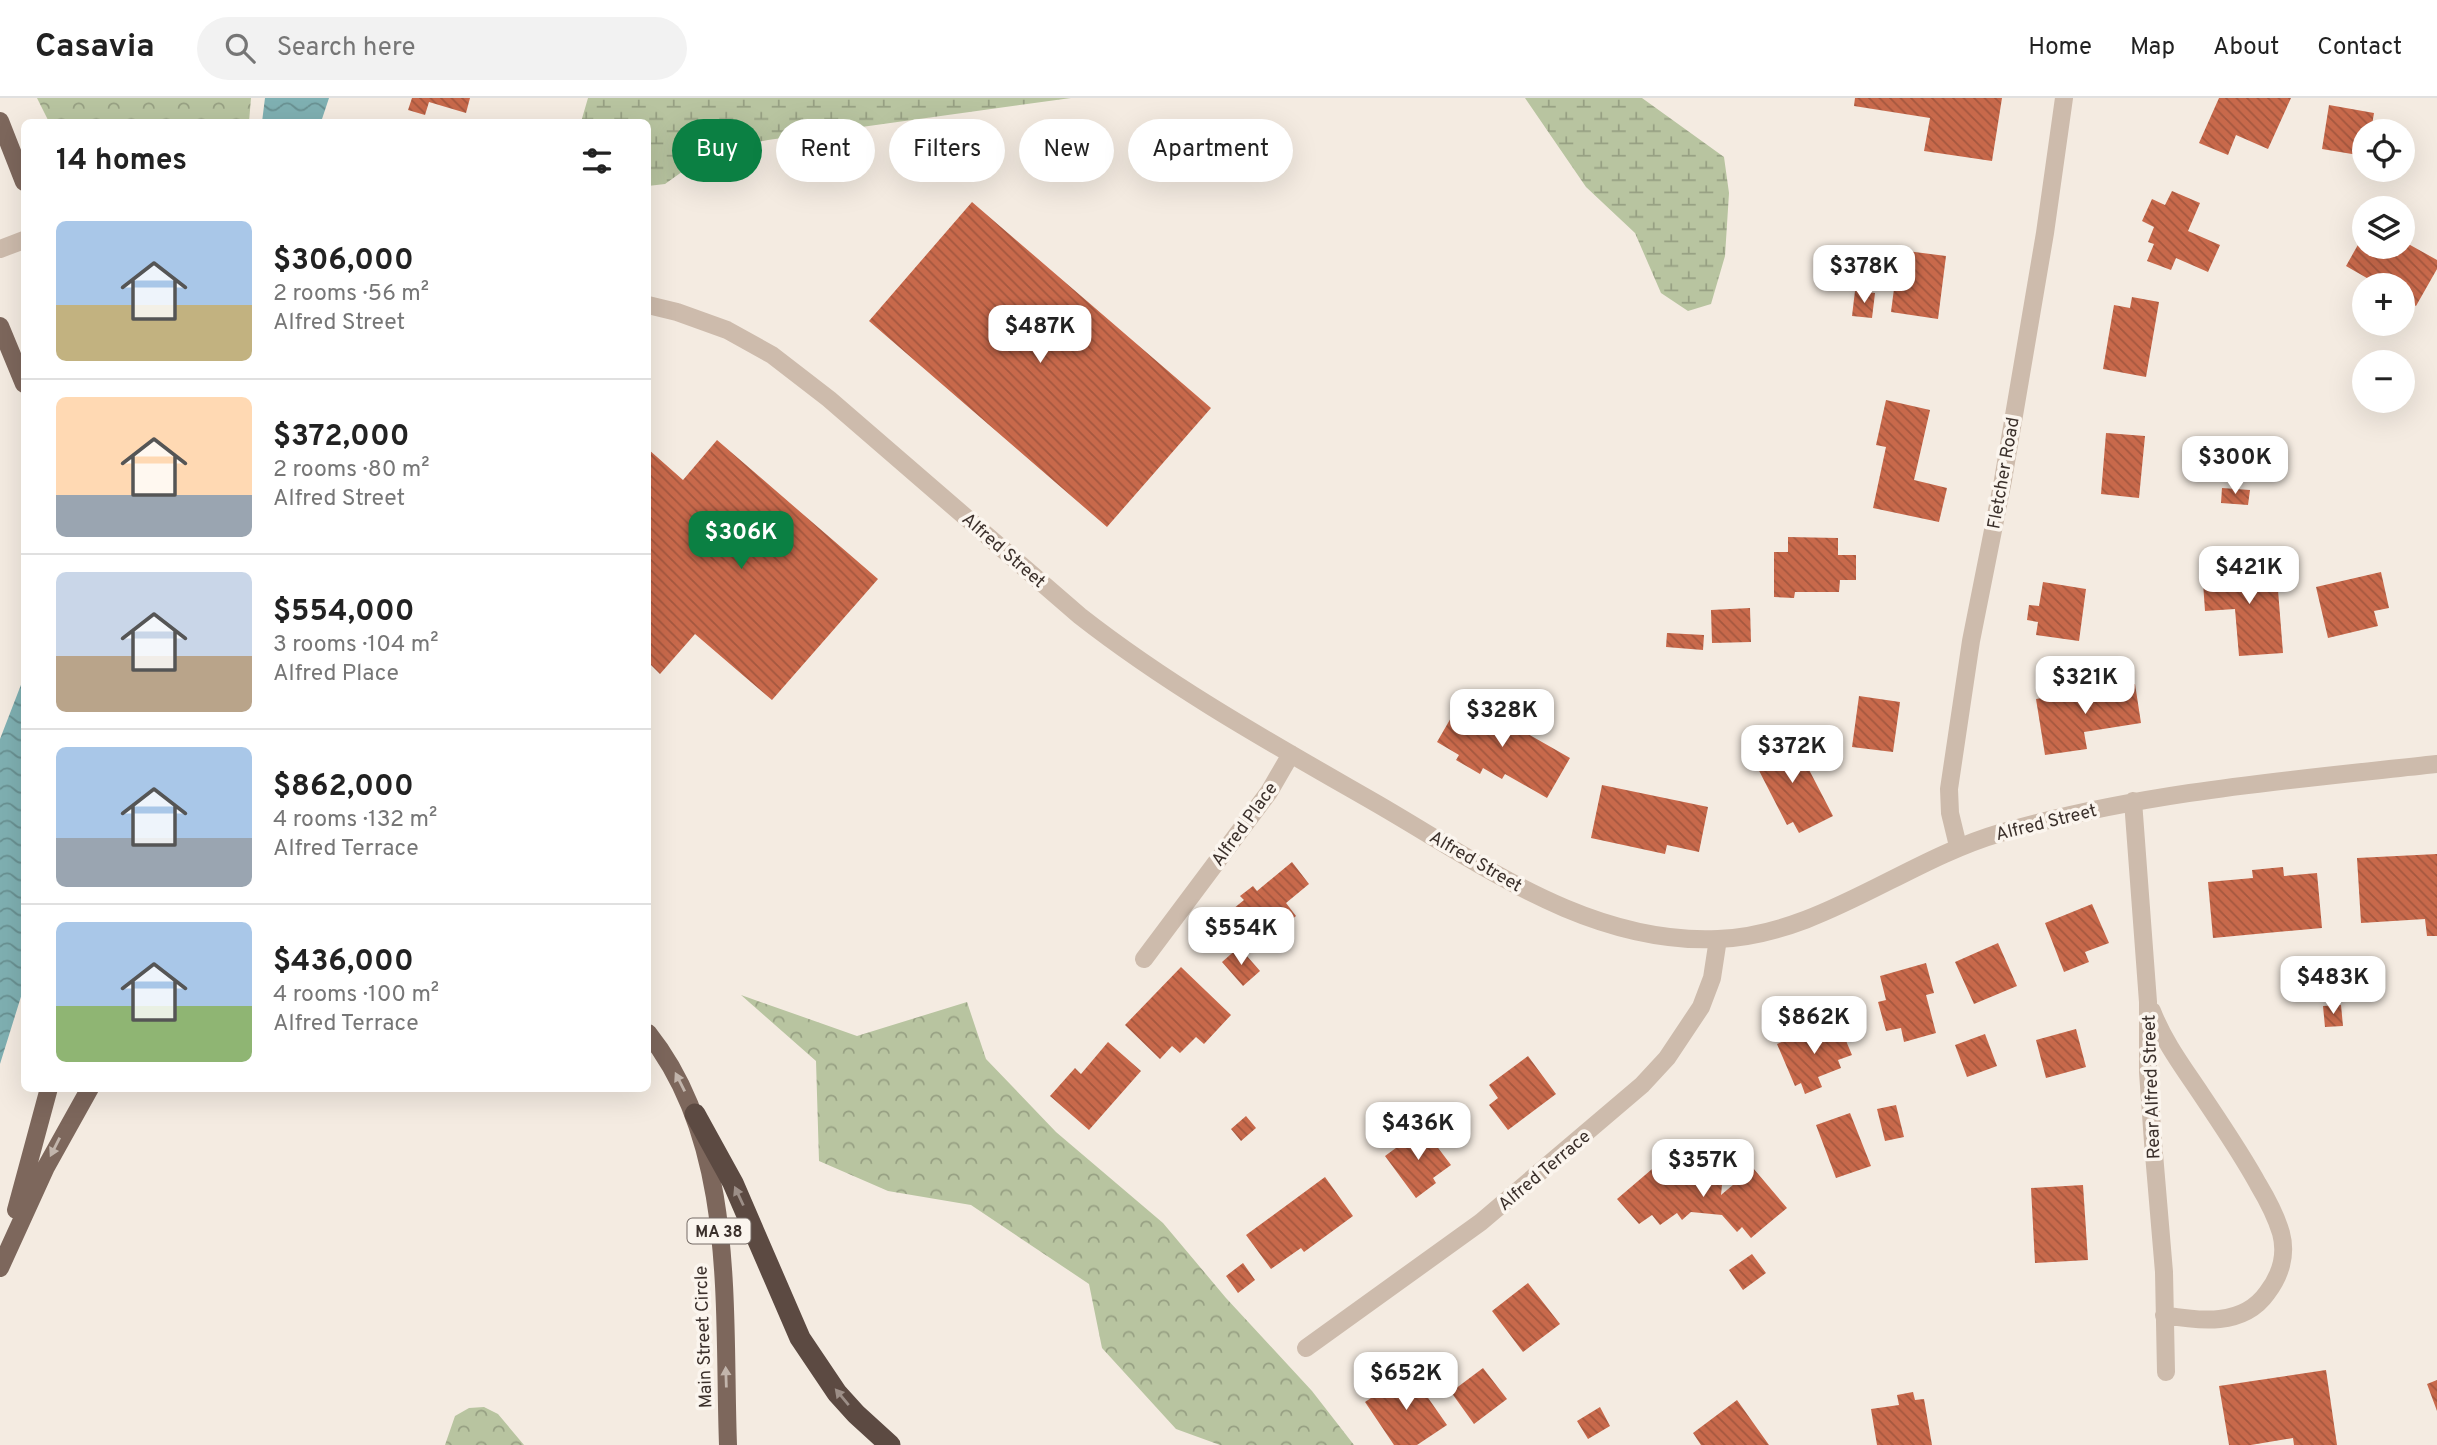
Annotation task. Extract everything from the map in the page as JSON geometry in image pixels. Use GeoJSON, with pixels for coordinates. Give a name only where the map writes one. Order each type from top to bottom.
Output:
{"type":"FeatureCollection","features":[{"type":"Feature","properties":{"kind":"highway"},"geometry":{"type":"LineString","coordinates":[[695,1114],[733,1183],[800,1338],[837,1392],[856,1414],[890,1445]]}},
{"type":"Feature","properties":{"kind":"main road"},"geometry":{"type":"LineString","coordinates":[[0,121],[21,174]]}},
{"type":"Feature","properties":{"kind":"main road"},"geometry":{"type":"LineString","coordinates":[[0,327],[21,377]]}},
{"type":"Feature","properties":{"kind":"main road","name":"Main Street Circle"},"geometry":{"type":"LineString","coordinates":[[651,1037],[679,1079],[695,1114],[712,1181],[722,1256],[728,1445]]}},
{"type":"Feature","properties":{"kind":"main road"},"geometry":{"type":"LineString","coordinates":[[2,1262],[48,1092]]}},
{"type":"Feature","properties":{"kind":"main road"},"geometry":{"type":"LineString","coordinates":[[2,1262],[61,1136],[88,1092]]}},
{"type":"Feature","properties":{"kind":"street","name":"Fletcher Road"},"geometry":{"type":"LineString","coordinates":[[1958,846],[1950,813],[1949,789],[1971,641],[2003,480],[2045,233],[2064,98]]}},
{"type":"Feature","properties":{"kind":"street"},"geometry":{"type":"LineString","coordinates":[[0,248],[21,241]]}},
{"type":"Feature","properties":{"kind":"street","name":"Alfred Street"},"geometry":{"type":"LineString","coordinates":[[651,306],[727,330],[772,355],[829,399],[1080,616],[1117,645],[1205,704],[1512,882],[1570,911],[1611,925],[1657,936],[1718,939],[1747,937],[1792,924],[1958,846],[2013,829],[2133,801],[2281,780],[2437,764]]}},
{"type":"Feature","properties":{"kind":"street","name":"Alfred Place"},"geometry":{"type":"LineString","coordinates":[[1144,959],[1269,792],[1291,754]]}},
{"type":"Feature","properties":{"kind":"street","name":"Rear Alfred Street"},"geometry":{"type":"LineString","coordinates":[[2133,801],[2148,1002],[2148,1072],[2164,1272],[2166,1372]]}},
{"type":"Feature","properties":{"kind":"street","name":"Alfred Terrace"},"geometry":{"type":"LineString","coordinates":[[1306,1348],[1481,1222],[1642,1085],[1667,1058],[1702,1007],[1712,978],[1718,939]]}},
{"type":"Feature","properties":{"kind":"street"},"geometry":{"type":"LineString","coordinates":[[2148,1002],[2165,1041],[2239,1150],[2268,1202],[2281,1233],[2283,1252],[2280,1272],[2274,1283],[2264,1298],[2243,1313],[2204,1321],[2164,1315]]}},
{"type":"Feature","properties":{"kind":"green space"},"geometry":{"type":"Polygon","coordinates":[[[37,98],[251,98],[249,119],[48,119],[37,98]]]}},
{"type":"Feature","properties":{"kind":"green space"},"geometry":{"type":"Polygon","coordinates":[[[588,98],[1071,98],[920,119],[889,119],[889,123],[875,125],[875,119],[776,119],[776,139],[762,141],[762,119],[672,119],[672,179],[665,184],[651,186],[651,119],[582,119],[588,98]]]}},
{"type":"Feature","properties":{"kind":"green space"},"geometry":{"type":"Polygon","coordinates":[[[1525,98],[1642,98],[1724,157],[1729,193],[1725,256],[1711,304],[1688,311],[1661,293],[1635,233],[1586,187],[1525,98]]]}},
{"type":"Feature","properties":{"kind":"green space"},"geometry":{"type":"Polygon","coordinates":[[[741,995],[857,1036],[967,1002],[986,1059],[1056,1132],[1163,1223],[1226,1298],[1312,1391],[1354,1445],[1220,1445],[1176,1429],[1102,1348],[1089,1284],[971,1205],[888,1191],[819,1161],[816,1061],[741,995]]]}},
{"type":"Feature","properties":{"kind":"green space"},"geometry":{"type":"Polygon","coordinates":[[[484,1407],[498,1414],[524,1445],[445,1445],[455,1416],[469,1408],[484,1407]]]}},
{"type":"Feature","properties":{"kind":"water"},"geometry":{"type":"Polygon","coordinates":[[[265,98],[329,98],[322,119],[262,119],[265,98]]]}},
{"type":"Feature","properties":{"kind":"water"},"geometry":{"type":"Polygon","coordinates":[[[21,685],[21,997],[0,1064],[0,739],[21,685]]]}},
{"type":"Feature","properties":{"kind":"building"},"geometry":{"type":"Polygon","coordinates":[[[412,98],[470,98],[466,113],[429,102],[425,115],[408,110],[412,98]]]}},
{"type":"Feature","properties":{"kind":"building"},"geometry":{"type":"Polygon","coordinates":[[[1855,98],[2002,98],[1992,161],[1924,151],[1930,118],[1854,106],[1855,98]]]}},
{"type":"Feature","properties":{"kind":"building"},"geometry":{"type":"Polygon","coordinates":[[[2219,98],[2291,98],[2268,149],[2236,135],[2228,155],[2199,143],[2219,98]]]}},
{"type":"Feature","properties":{"kind":"building"},"geometry":{"type":"Polygon","coordinates":[[[2329,105],[2374,113],[2373,119],[2352,119],[2352,154],[2322,149],[2329,105]]]}},
{"type":"Feature","properties":{"kind":"building"},"geometry":{"type":"Polygon","coordinates":[[[2172,191],[2200,203],[2188,231],[2220,245],[2208,272],[2176,258],[2171,270],[2147,261],[2154,244],[2148,242],[2154,227],[2142,221],[2152,199],[2165,205],[2172,191]]]}},
{"type":"Feature","properties":{"kind":"building"},"geometry":{"type":"Polygon","coordinates":[[[972,202],[1211,408],[1107,527],[869,321],[972,202]]]}},
{"type":"Feature","properties":{"kind":"building"},"geometry":{"type":"Polygon","coordinates":[[[2415,248],[2437,260],[2437,269],[2416,306],[2415,273],[2358,273],[2346,266],[2352,255],[2352,259],[2415,259],[2415,248]]]}},
{"type":"Feature","properties":{"kind":"building"},"geometry":{"type":"Polygon","coordinates":[[[1899,250],[1946,256],[1938,319],[1891,312],[1899,250]]]}},
{"type":"Feature","properties":{"kind":"building"},"geometry":{"type":"Polygon","coordinates":[[[1855,291],[1875,293],[1872,318],[1852,316],[1855,291]]]}},
{"type":"Feature","properties":{"kind":"building"},"geometry":{"type":"Polygon","coordinates":[[[2132,297],[2159,302],[2146,377],[2103,369],[2114,305],[2130,308],[2132,297]]]}},
{"type":"Feature","properties":{"kind":"building"},"geometry":{"type":"Polygon","coordinates":[[[1886,400],[1930,410],[1914,480],[1947,488],[1939,522],[1873,508],[1886,447],[1876,445],[1886,400]]]}},
{"type":"Feature","properties":{"kind":"building"},"geometry":{"type":"Polygon","coordinates":[[[2106,433],[2145,436],[2139,498],[2101,494],[2106,433]]]}},
{"type":"Feature","properties":{"kind":"building"},"geometry":{"type":"Polygon","coordinates":[[[717,440],[878,579],[772,700],[695,634],[660,674],[651,665],[651,452],[683,480],[717,440]]]}},
{"type":"Feature","properties":{"kind":"building"},"geometry":{"type":"Polygon","coordinates":[[[2222,488],[2250,490],[2248,505],[2221,503],[2222,488]]]}},
{"type":"Feature","properties":{"kind":"building"},"geometry":{"type":"Polygon","coordinates":[[[1788,537],[1838,538],[1838,555],[1856,555],[1856,580],[1840,580],[1839,592],[1795,592],[1794,598],[1774,597],[1774,552],[1788,552],[1788,537]]]}},
{"type":"Feature","properties":{"kind":"building"},"geometry":{"type":"Polygon","coordinates":[[[2276,565],[2283,653],[2239,656],[2235,609],[2205,611],[2203,582],[2210,582],[2209,570],[2276,565]]]}},
{"type":"Feature","properties":{"kind":"building"},"geometry":{"type":"Polygon","coordinates":[[[2381,572],[2389,608],[2374,611],[2378,626],[2328,638],[2316,587],[2381,572]]]}},
{"type":"Feature","properties":{"kind":"building"},"geometry":{"type":"Polygon","coordinates":[[[2043,582],[2086,589],[2079,641],[2036,635],[2038,622],[2027,620],[2029,605],[2039,606],[2043,582]]]}},
{"type":"Feature","properties":{"kind":"building"},"geometry":{"type":"Polygon","coordinates":[[[1750,608],[1751,642],[1712,643],[1711,610],[1750,608]]]}},
{"type":"Feature","properties":{"kind":"building"},"geometry":{"type":"Polygon","coordinates":[[[1667,633],[1704,635],[1703,650],[1666,647],[1667,633]]]}},
{"type":"Feature","properties":{"kind":"building"},"geometry":{"type":"Polygon","coordinates":[[[2135,684],[2141,723],[2084,732],[2087,749],[2045,755],[2036,699],[2135,684]]]}},
{"type":"Feature","properties":{"kind":"building"},"geometry":{"type":"Polygon","coordinates":[[[1859,696],[1900,702],[1893,752],[1852,747],[1859,696]]]}},
{"type":"Feature","properties":{"kind":"building"},"geometry":{"type":"Polygon","coordinates":[[[1463,697],[1570,758],[1547,798],[1505,774],[1502,779],[1483,768],[1480,774],[1456,760],[1459,755],[1437,742],[1463,697]]]}},
{"type":"Feature","properties":{"kind":"building"},"geometry":{"type":"Polygon","coordinates":[[[1791,735],[1833,816],[1799,833],[1793,822],[1787,825],[1751,755],[1791,735]]]}},
{"type":"Feature","properties":{"kind":"building"},"geometry":{"type":"Polygon","coordinates":[[[1602,785],[1708,807],[1699,852],[1667,845],[1665,854],[1591,838],[1602,785]]]}},
{"type":"Feature","properties":{"kind":"building"},"geometry":{"type":"Polygon","coordinates":[[[2437,854],[2437,936],[2427,936],[2425,919],[2361,923],[2357,858],[2437,854]]]}},
{"type":"Feature","properties":{"kind":"building"},"geometry":{"type":"Polygon","coordinates":[[[1292,862],[1309,884],[1286,903],[1296,916],[1262,943],[1233,909],[1244,900],[1240,896],[1253,886],[1257,891],[1292,862]]]}},
{"type":"Feature","properties":{"kind":"building"},"geometry":{"type":"Polygon","coordinates":[[[2283,867],[2284,876],[2317,873],[2322,928],[2213,938],[2208,882],[2253,878],[2252,870],[2283,867]]]}},
{"type":"Feature","properties":{"kind":"building"},"geometry":{"type":"Polygon","coordinates":[[[2092,904],[2109,943],[2085,952],[2089,962],[2064,972],[2045,923],[2092,904]]]}},
{"type":"Feature","properties":{"kind":"building"},"geometry":{"type":"Polygon","coordinates":[[[1998,943],[2017,986],[1974,1004],[1955,962],[1998,943]]]}},
{"type":"Feature","properties":{"kind":"building"},"geometry":{"type":"Polygon","coordinates":[[[1239,947],[1260,971],[1243,986],[1222,962],[1239,947]]]}},
{"type":"Feature","properties":{"kind":"building"},"geometry":{"type":"Polygon","coordinates":[[[2344,961],[2344,981],[2326,982],[2325,962],[2344,961]]]}},
{"type":"Feature","properties":{"kind":"building"},"geometry":{"type":"Polygon","coordinates":[[[1926,963],[1934,993],[1926,995],[1936,1033],[1904,1042],[1901,1028],[1886,1031],[1878,1002],[1886,1000],[1880,976],[1926,963]]]}},
{"type":"Feature","properties":{"kind":"building"},"geometry":{"type":"Polygon","coordinates":[[[1181,967],[1231,1015],[1204,1044],[1196,1037],[1180,1053],[1172,1046],[1160,1059],[1125,1025],[1181,967]]]}},
{"type":"Feature","properties":{"kind":"building"},"geometry":{"type":"Polygon","coordinates":[[[2341,1005],[2343,1026],[2325,1027],[2323,1006],[2341,1005]]]}},
{"type":"Feature","properties":{"kind":"building"},"geometry":{"type":"Polygon","coordinates":[[[1823,1025],[1827,1035],[1841,1029],[1852,1055],[1838,1060],[1841,1068],[1818,1077],[1822,1087],[1805,1094],[1801,1083],[1795,1086],[1777,1044],[1823,1025]]]}},
{"type":"Feature","properties":{"kind":"building"},"geometry":{"type":"Polygon","coordinates":[[[2076,1029],[2086,1067],[2046,1078],[2036,1040],[2076,1029]]]}},
{"type":"Feature","properties":{"kind":"building"},"geometry":{"type":"Polygon","coordinates":[[[1985,1034],[1997,1066],[1967,1077],[1955,1045],[1985,1034]]]}},
{"type":"Feature","properties":{"kind":"building"},"geometry":{"type":"Polygon","coordinates":[[[1108,1042],[1141,1071],[1089,1130],[1050,1096],[1075,1068],[1081,1074],[1108,1042]]]}},
{"type":"Feature","properties":{"kind":"building"},"geometry":{"type":"Polygon","coordinates":[[[1528,1056],[1556,1094],[1508,1130],[1489,1105],[1498,1098],[1489,1085],[1528,1056]]]}},
{"type":"Feature","properties":{"kind":"building"},"geometry":{"type":"Polygon","coordinates":[[[1896,1105],[1904,1137],[1885,1141],[1877,1109],[1896,1105]]]}},
{"type":"Feature","properties":{"kind":"building"},"geometry":{"type":"Polygon","coordinates":[[[1850,1113],[1871,1166],[1836,1178],[1816,1125],[1850,1113]]]}},
{"type":"Feature","properties":{"kind":"building"},"geometry":{"type":"Polygon","coordinates":[[[1246,1116],[1256,1128],[1241,1141],[1231,1129],[1246,1116]]]}},
{"type":"Feature","properties":{"kind":"building"},"geometry":{"type":"Polygon","coordinates":[[[1423,1128],[1451,1165],[1433,1178],[1436,1183],[1416,1198],[1385,1156],[1423,1128]]]}},
{"type":"Feature","properties":{"kind":"building"},"geometry":{"type":"Polygon","coordinates":[[[1665,1158],[1682,1180],[1722,1185],[1721,1195],[1753,1168],[1787,1208],[1751,1238],[1742,1227],[1737,1232],[1722,1215],[1691,1212],[1682,1220],[1677,1213],[1660,1225],[1652,1215],[1639,1224],[1617,1199],[1665,1158]]]}},
{"type":"Feature","properties":{"kind":"building"},"geometry":{"type":"Polygon","coordinates":[[[1325,1177],[1353,1216],[1304,1252],[1301,1248],[1271,1269],[1246,1235],[1325,1177]]]}},
{"type":"Feature","properties":{"kind":"building"},"geometry":{"type":"Polygon","coordinates":[[[2083,1185],[2088,1260],[2035,1263],[2031,1188],[2083,1185]]]}},
{"type":"Feature","properties":{"kind":"building"},"geometry":{"type":"Polygon","coordinates":[[[1752,1254],[1766,1273],[1743,1290],[1729,1270],[1752,1254]]]}},
{"type":"Feature","properties":{"kind":"building"},"geometry":{"type":"Polygon","coordinates":[[[1243,1263],[1255,1280],[1238,1293],[1226,1276],[1243,1263]]]}},
{"type":"Feature","properties":{"kind":"building"},"geometry":{"type":"Polygon","coordinates":[[[1528,1283],[1560,1324],[1523,1352],[1492,1311],[1528,1283]]]}},
{"type":"Feature","properties":{"kind":"building"},"geometry":{"type":"Polygon","coordinates":[[[1483,1368],[1507,1399],[1474,1424],[1451,1392],[1483,1368]]]}},
{"type":"Feature","properties":{"kind":"building"},"geometry":{"type":"Polygon","coordinates":[[[2326,1370],[2337,1445],[2294,1445],[2293,1438],[2251,1445],[2229,1445],[2219,1386],[2326,1370]]]}},
{"type":"Feature","properties":{"kind":"building"},"geometry":{"type":"Polygon","coordinates":[[[1410,1372],[1447,1425],[1417,1445],[1394,1445],[1365,1402],[1410,1372]]]}},
{"type":"Feature","properties":{"kind":"building"},"geometry":{"type":"Polygon","coordinates":[[[2437,1380],[2437,1411],[2427,1384],[2437,1380]]]}},
{"type":"Feature","properties":{"kind":"building"},"geometry":{"type":"Polygon","coordinates":[[[1913,1392],[1915,1400],[1924,1399],[1932,1445],[1877,1445],[1871,1409],[1899,1405],[1897,1395],[1913,1392]]]}},
{"type":"Feature","properties":{"kind":"building"},"geometry":{"type":"Polygon","coordinates":[[[1737,1400],[1769,1445],[1701,1445],[1693,1433],[1737,1400]]]}},
{"type":"Feature","properties":{"kind":"building"},"geometry":{"type":"Polygon","coordinates":[[[1600,1407],[1610,1426],[1588,1439],[1577,1421],[1600,1407]]]}}]}
